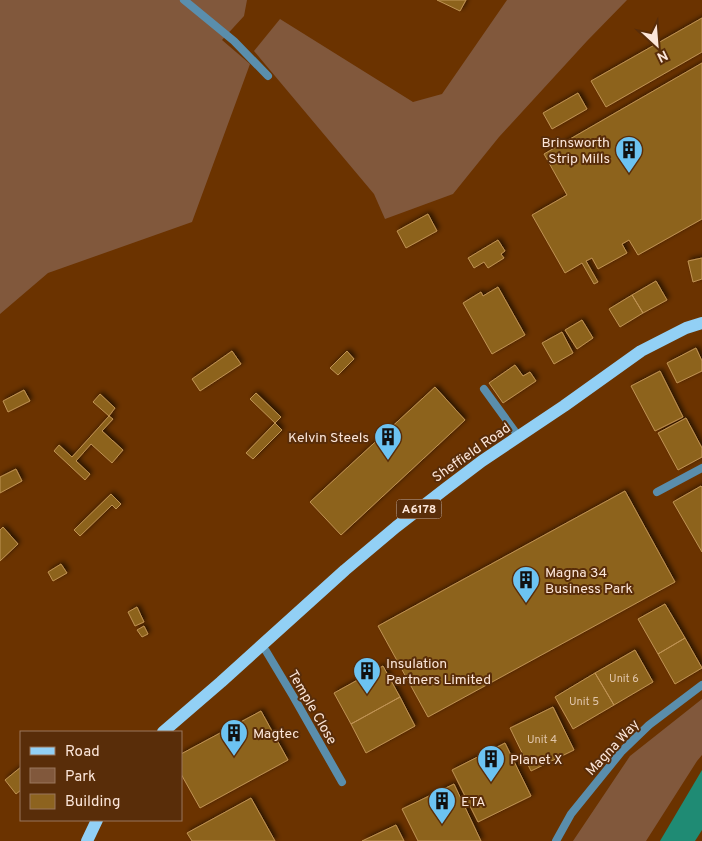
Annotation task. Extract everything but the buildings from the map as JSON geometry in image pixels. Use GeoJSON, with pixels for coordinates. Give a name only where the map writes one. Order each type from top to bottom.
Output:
{"type":"FeatureCollection","features":[{"type":"Feature","properties":{"kind":"main road","name":"Sheffield Road"},"geometry":{"type":"LineString","coordinates":[[164,731],[345,570],[396,527],[482,461],[564,406],[640,351],[680,331],[702,323]]}},
{"type":"Feature","properties":{"kind":"main road"},"geometry":{"type":"LineString","coordinates":[[88,841],[96,821]]}},
{"type":"Feature","properties":{"kind":"street"},"geometry":{"type":"LineString","coordinates":[[184,0],[234,41],[268,76]]}},
{"type":"Feature","properties":{"kind":"street"},"geometry":{"type":"LineString","coordinates":[[484,389],[519,437]]}},
{"type":"Feature","properties":{"kind":"street"},"geometry":{"type":"LineString","coordinates":[[657,492],[702,468]]}},
{"type":"Feature","properties":{"kind":"street","name":"Temple Close"},"geometry":{"type":"LineString","coordinates":[[261,646],[266,651],[293,696],[342,782]]}},
{"type":"Feature","properties":{"kind":"street","name":"Magna Way"},"geometry":{"type":"LineString","coordinates":[[556,841],[571,814],[622,751],[649,725],[702,685]]}},
{"type":"Feature","properties":{"kind":"green space"},"geometry":{"type":"Polygon","coordinates":[[[0,0],[247,0],[244,16],[222,40],[250,64],[192,222],[48,273],[0,314],[0,0]]]}},
{"type":"Feature","properties":{"kind":"green space"},"geometry":{"type":"Polygon","coordinates":[[[507,0],[627,0],[499,137],[453,194],[385,219],[374,194],[254,51],[280,19],[413,102],[442,94],[507,0]]]}},
{"type":"Feature","properties":{"kind":"green space"},"geometry":{"type":"Polygon","coordinates":[[[702,699],[702,755],[646,841],[573,841],[630,756],[702,699]]]}},
{"type":"Feature","properties":{"kind":"water"},"geometry":{"type":"Polygon","coordinates":[[[702,770],[702,830],[695,841],[660,841],[702,770]]]}},
{"type":"Feature","properties":{"kind":"place","name":"Brinsworth Strip Mills"},"geometry":{"type":"Point","coordinates":[629,174]}},
{"type":"Feature","properties":{"kind":"place","name":"Kelvin Steels"},"geometry":{"type":"Point","coordinates":[388,461]}},
{"type":"Feature","properties":{"kind":"place","name":"Magna 34 Business Park"},"geometry":{"type":"Point","coordinates":[526,604]}},
{"type":"Feature","properties":{"kind":"place","name":"Insulation Partners Limited"},"geometry":{"type":"Point","coordinates":[367,695]}},
{"type":"Feature","properties":{"kind":"place","name":"Magtec"},"geometry":{"type":"Point","coordinates":[234,757]}},
{"type":"Feature","properties":{"kind":"place","name":"Planet X"},"geometry":{"type":"Point","coordinates":[491,783]}},
{"type":"Feature","properties":{"kind":"place","name":"ETA"},"geometry":{"type":"Point","coordinates":[442,825]}}]}
